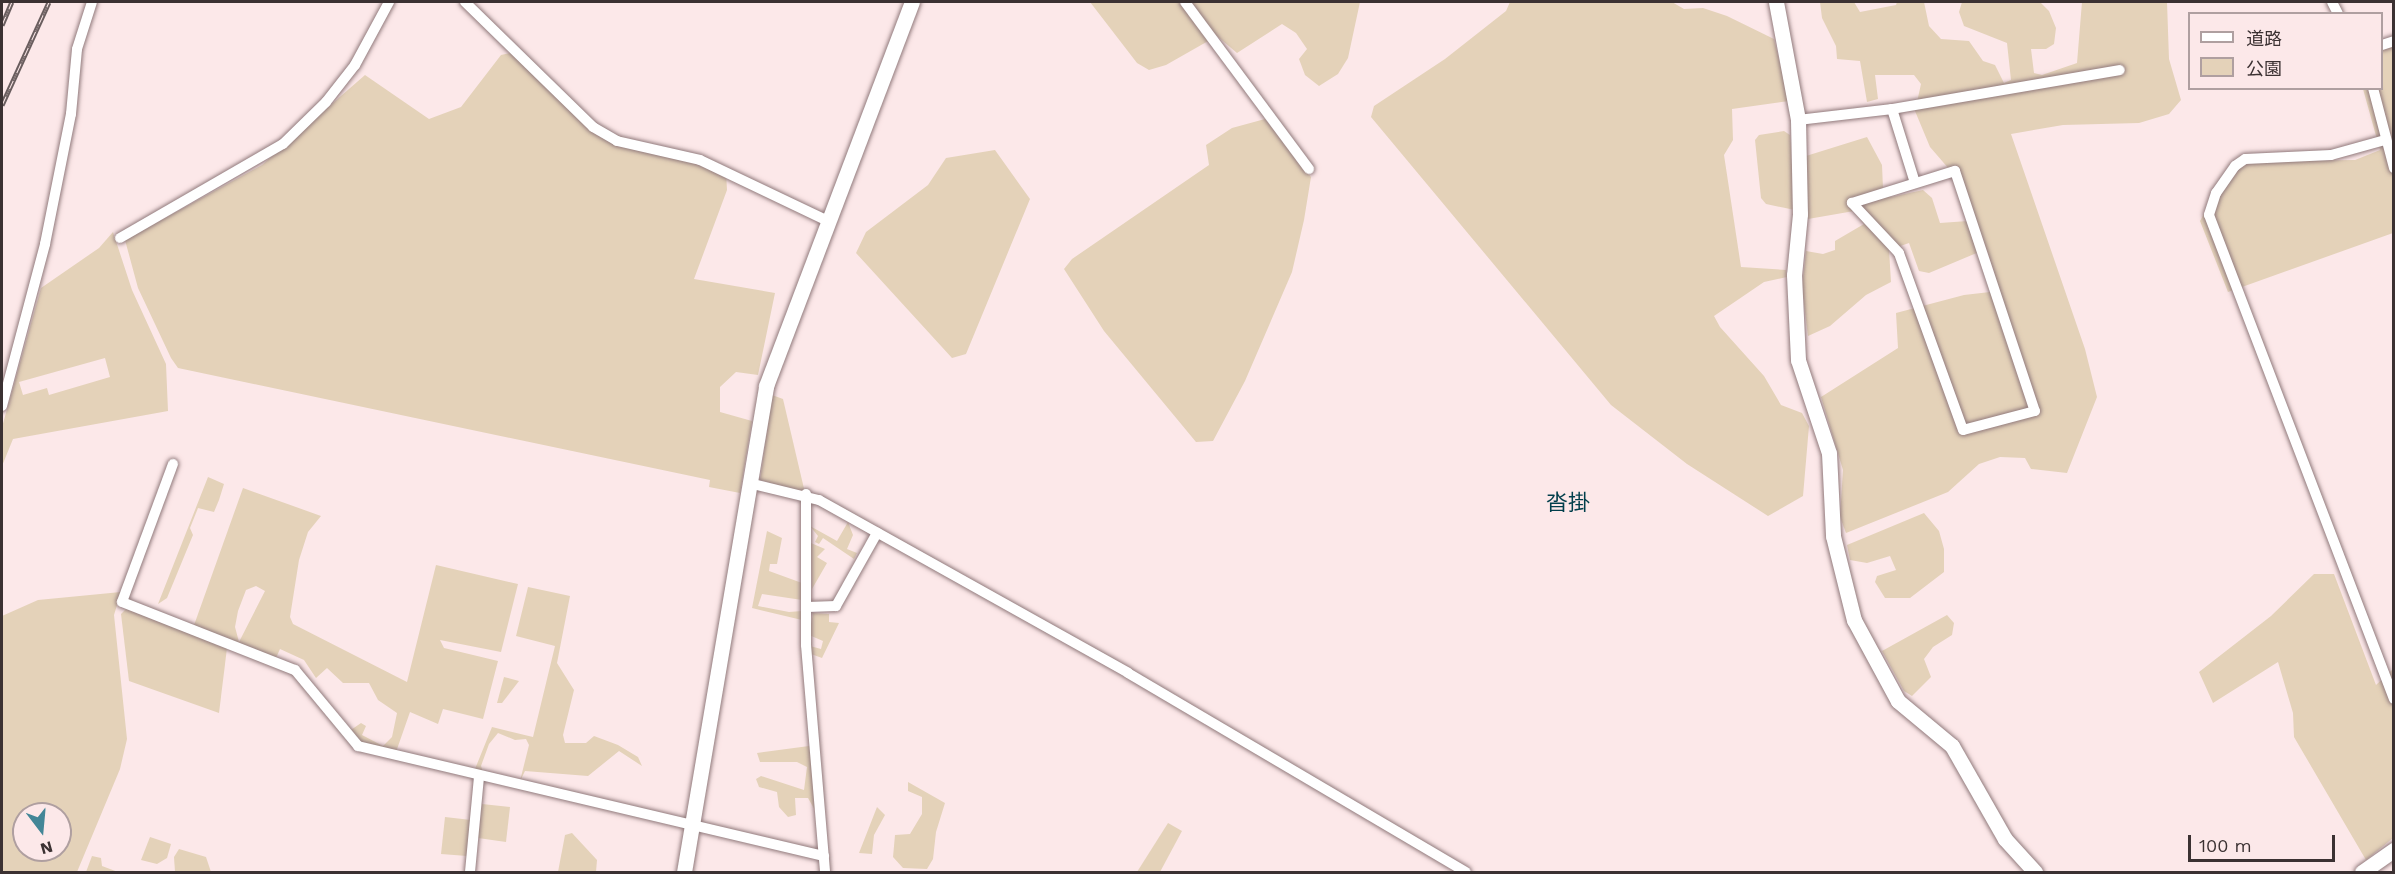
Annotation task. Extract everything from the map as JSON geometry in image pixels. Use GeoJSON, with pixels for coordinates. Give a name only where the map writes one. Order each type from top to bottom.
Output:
{"type":"FeatureCollection","features":[{"type":"Feature","properties":{"kind":"street"},"geometry":{"type":"LineString","coordinates":[[2,406],[45,244],[70,114],[77,49],[92,2]]}},
{"type":"Feature","properties":{"kind":"street"},"geometry":{"type":"LineString","coordinates":[[120,238],[282,144],[326,102],[355,65],[389,2]]}},
{"type":"Feature","properties":{"kind":"street"},"geometry":{"type":"LineString","coordinates":[[465,2],[593,128],[617,141],[700,160],[828,221]]}},
{"type":"Feature","properties":{"kind":"street"},"geometry":{"type":"LineString","coordinates":[[684,873],[766,386],[912,2]]}},
{"type":"Feature","properties":{"kind":"street"},"geometry":{"type":"LineString","coordinates":[[1185,2],[1310,169]]}},
{"type":"Feature","properties":{"kind":"street"},"geometry":{"type":"LineString","coordinates":[[1776,2],[1798,120],[1800,214],[1794,275],[1798,360],[1829,453],[1833,536],[1857,631],[1898,701],[1952,746],[2000,831],[2035,873]]}},
{"type":"Feature","properties":{"kind":"street"},"geometry":{"type":"LineString","coordinates":[[1798,120],[1892,109],[2120,70]]}},
{"type":"Feature","properties":{"kind":"street"},"geometry":{"type":"LineString","coordinates":[[2373,90],[2394,168]]}},
{"type":"Feature","properties":{"kind":"street"},"geometry":{"type":"LineString","coordinates":[[1892,109],[1915,183]]}},
{"type":"Feature","properties":{"kind":"street"},"geometry":{"type":"LineString","coordinates":[[2385,140],[2331,156],[2245,159],[2235,166],[2216,193],[2209,215],[2394,699]]}},
{"type":"Feature","properties":{"kind":"street"},"geometry":{"type":"LineString","coordinates":[[1954,171],[2035,411],[1963,430],[1899,254],[1852,203],[1915,183],[1954,171]]}},
{"type":"Feature","properties":{"kind":"street"},"geometry":{"type":"LineString","coordinates":[[173,464],[122,602],[295,670],[358,746],[824,856]]}},
{"type":"Feature","properties":{"kind":"street"},"geometry":{"type":"LineString","coordinates":[[749,483],[806,494],[1128,673],[1466,873]]}},
{"type":"Feature","properties":{"kind":"street"},"geometry":{"type":"LineString","coordinates":[[806,494],[806,645],[825,873]]}},
{"type":"Feature","properties":{"kind":"street"},"geometry":{"type":"LineString","coordinates":[[807,607],[829,609],[836,606],[877,533]]}},
{"type":"Feature","properties":{"kind":"street"},"geometry":{"type":"LineString","coordinates":[[471,873],[479,776]]}},
{"type":"Feature","properties":{"kind":"street"},"geometry":{"type":"LineString","coordinates":[[2362,873],[2394,850]]}},
{"type":"Feature","properties":{"kind":"green space"},"geometry":{"type":"Polygon","coordinates":[[[1090,2],[1360,2],[1348,58],[1338,74],[1319,86],[1305,75],[1299,59],[1307,49],[1296,33],[1282,24],[1237,53],[1217,36],[1166,65],[1149,70],[1137,63],[1090,2]]]}},
{"type":"Feature","properties":{"kind":"green space"},"geometry":{"type":"Polygon","coordinates":[[[1510,2],[1672,2],[1684,9],[1703,8],[1727,16],[1774,39],[1789,101],[1732,109],[1733,140],[1724,155],[1741,267],[1786,270],[1787,277],[1764,282],[1714,316],[1720,327],[1764,376],[1781,405],[1802,413],[1809,426],[1803,496],[1768,516],[1687,464],[1611,405],[1371,117],[1374,106],[1445,59],[1506,11],[1510,2]]]}},
{"type":"Feature","properties":{"kind":"green space"},"geometry":{"type":"Polygon","coordinates":[[[1820,2],[1854,2],[1860,12],[1896,5],[1897,2],[1924,2],[1929,26],[1941,39],[1969,41],[1983,61],[1995,65],[2004,83],[2011,80],[2007,43],[1964,26],[1959,12],[1962,2],[2040,2],[2049,11],[2056,28],[2054,44],[2046,49],[2031,49],[2034,73],[2042,75],[2077,63],[2082,2],[2167,2],[2169,59],[2181,100],[2169,114],[2139,123],[2063,125],[2011,134],[2085,349],[2097,397],[2067,473],[2031,469],[2025,458],[2000,457],[1979,464],[1948,492],[1846,533],[1840,517],[1843,470],[1821,397],[1898,348],[1896,313],[1964,295],[1990,292],[1991,287],[1979,252],[1929,273],[1919,271],[1909,243],[1889,250],[1891,282],[1866,295],[1830,326],[1808,336],[1802,288],[1806,251],[1823,254],[1835,250],[1835,241],[1864,224],[1854,211],[1808,219],[1806,156],[1867,137],[1882,165],[1883,188],[1891,197],[1923,190],[1932,198],[1940,223],[1968,221],[1962,184],[1930,147],[1915,111],[1921,84],[1914,75],[1875,75],[1878,99],[1867,102],[1860,61],[1837,59],[1836,46],[1822,18],[1820,2]]]}},
{"type":"Feature","properties":{"kind":"green space"},"geometry":{"type":"Polygon","coordinates":[[[2393,43],[2393,233],[2228,292],[2200,221],[2223,180],[2241,166],[2261,161],[2355,160],[2380,150],[2363,90],[2383,90],[2383,48],[2393,43]]]}},
{"type":"Feature","properties":{"kind":"green space"},"geometry":{"type":"Polygon","coordinates":[[[515,52],[593,127],[726,172],[727,190],[694,279],[775,293],[758,375],[736,372],[720,387],[720,412],[752,421],[740,493],[709,487],[710,480],[178,368],[171,358],[138,288],[125,240],[262,165],[365,75],[429,119],[461,107],[501,55],[515,52]]]}},
{"type":"Feature","properties":{"kind":"green space"},"geometry":{"type":"Polygon","coordinates":[[[1265,119],[1311,177],[1304,220],[1292,272],[1245,381],[1213,441],[1196,442],[1104,331],[1064,269],[1072,259],[1209,165],[1206,145],[1232,128],[1265,119]]]}},
{"type":"Feature","properties":{"kind":"green space"},"geometry":{"type":"Polygon","coordinates":[[[1784,131],[1790,135],[1795,210],[1766,204],[1761,198],[1755,140],[1759,135],[1784,131]]]}},
{"type":"Feature","properties":{"kind":"green space"},"geometry":{"type":"Polygon","coordinates":[[[995,150],[1030,199],[966,354],[952,358],[856,253],[866,232],[928,185],[946,158],[995,150]]]}},
{"type":"Feature","properties":{"kind":"green space"},"geometry":{"type":"Polygon","coordinates":[[[113,232],[132,290],[166,364],[168,411],[13,439],[2,466],[2,427],[41,288],[99,248],[113,232]],[[105,358],[19,382],[23,395],[47,388],[49,395],[110,377],[105,358]]]}},
{"type":"Feature","properties":{"kind":"green space"},"geometry":{"type":"Polygon","coordinates":[[[772,395],[783,399],[805,493],[760,480],[772,395]]]}},
{"type":"Feature","properties":{"kind":"green space"},"geometry":{"type":"Polygon","coordinates":[[[208,477],[224,484],[219,500],[214,512],[198,508],[190,528],[193,535],[167,598],[158,604],[208,477]]]}},
{"type":"Feature","properties":{"kind":"green space"},"geometry":{"type":"Polygon","coordinates":[[[243,488],[321,516],[308,532],[299,560],[290,617],[293,624],[407,682],[436,565],[518,584],[501,652],[440,640],[444,648],[498,661],[483,719],[443,709],[438,724],[410,712],[396,752],[360,744],[348,732],[361,723],[366,726],[362,735],[383,746],[392,737],[397,713],[378,700],[369,683],[343,683],[327,668],[316,678],[304,660],[280,649],[276,658],[193,628],[243,488]],[[256,586],[246,590],[235,627],[239,642],[265,591],[256,586]]]}},
{"type":"Feature","properties":{"kind":"green space"},"geometry":{"type":"Polygon","coordinates":[[[1924,513],[1939,531],[1944,549],[1944,572],[1910,598],[1885,598],[1875,582],[1877,576],[1896,570],[1890,556],[1867,563],[1850,560],[1847,545],[1924,513]]]}},
{"type":"Feature","properties":{"kind":"green space"},"geometry":{"type":"Polygon","coordinates":[[[848,522],[853,535],[847,549],[857,553],[854,559],[823,538],[819,544],[815,542],[818,536],[810,526],[837,541],[848,522]]]}},
{"type":"Feature","properties":{"kind":"green space"},"geometry":{"type":"Polygon","coordinates":[[[767,531],[782,538],[777,564],[770,564],[769,571],[802,583],[802,600],[762,594],[758,606],[789,612],[802,611],[802,620],[752,608],[767,531]]]}},
{"type":"Feature","properties":{"kind":"green space"},"geometry":{"type":"Polygon","coordinates":[[[811,543],[825,549],[817,557],[827,563],[812,589],[811,543]]]}},
{"type":"Feature","properties":{"kind":"green space"},"geometry":{"type":"Polygon","coordinates":[[[2314,574],[2334,574],[2376,685],[2393,669],[2393,838],[2366,860],[2294,737],[2293,713],[2278,662],[2213,703],[2199,672],[2271,616],[2314,574]]]}},
{"type":"Feature","properties":{"kind":"green space"},"geometry":{"type":"Polygon","coordinates":[[[528,587],[570,596],[557,663],[574,690],[563,735],[565,743],[586,743],[594,736],[618,745],[638,757],[642,766],[619,751],[588,776],[525,771],[520,781],[529,745],[526,739],[515,740],[498,733],[489,744],[481,766],[483,772],[475,769],[492,727],[533,737],[555,646],[516,636],[528,587]]]}},
{"type":"Feature","properties":{"kind":"green space"},"geometry":{"type":"Polygon","coordinates":[[[121,592],[114,615],[127,739],[120,769],[77,872],[2,872],[2,616],[38,600],[121,592]]]}},
{"type":"Feature","properties":{"kind":"green space"},"geometry":{"type":"Polygon","coordinates":[[[126,609],[227,648],[219,713],[129,681],[121,614],[126,609]]]}},
{"type":"Feature","properties":{"kind":"green space"},"geometry":{"type":"Polygon","coordinates":[[[813,613],[829,614],[829,622],[839,623],[822,658],[811,654],[810,646],[821,649],[823,641],[809,635],[813,613]]]}},
{"type":"Feature","properties":{"kind":"green space"},"geometry":{"type":"Polygon","coordinates":[[[1947,615],[1954,623],[1952,635],[1933,647],[1924,659],[1931,677],[1912,696],[1904,691],[1882,651],[1947,615]]]}},
{"type":"Feature","properties":{"kind":"green space"},"geometry":{"type":"Polygon","coordinates":[[[504,677],[519,681],[502,703],[497,703],[504,677]]]}},
{"type":"Feature","properties":{"kind":"green space"},"geometry":{"type":"Polygon","coordinates":[[[813,746],[816,812],[808,798],[795,798],[796,815],[788,817],[779,807],[777,792],[759,787],[756,779],[761,776],[804,790],[807,767],[797,762],[760,762],[757,753],[813,746]]]}},
{"type":"Feature","properties":{"kind":"green space"},"geometry":{"type":"Polygon","coordinates":[[[908,782],[945,803],[936,832],[933,859],[927,869],[903,868],[893,857],[895,835],[910,834],[922,814],[922,797],[908,791],[908,782]]]}},
{"type":"Feature","properties":{"kind":"green space"},"geometry":{"type":"Polygon","coordinates":[[[482,804],[510,807],[506,842],[478,838],[482,804]]]}},
{"type":"Feature","properties":{"kind":"green space"},"geometry":{"type":"Polygon","coordinates":[[[877,807],[885,815],[874,835],[872,854],[859,853],[877,807]]]}},
{"type":"Feature","properties":{"kind":"green space"},"geometry":{"type":"Polygon","coordinates":[[[445,817],[471,820],[467,856],[441,854],[445,817]]]}},
{"type":"Feature","properties":{"kind":"green space"},"geometry":{"type":"Polygon","coordinates":[[[1168,823],[1182,831],[1160,872],[1137,872],[1168,823]]]}},
{"type":"Feature","properties":{"kind":"green space"},"geometry":{"type":"Polygon","coordinates":[[[572,833],[597,860],[596,872],[558,872],[565,835],[572,833]]]}},
{"type":"Feature","properties":{"kind":"green space"},"geometry":{"type":"Polygon","coordinates":[[[150,837],[171,844],[167,858],[157,864],[141,860],[150,837]]]}},
{"type":"Feature","properties":{"kind":"green space"},"geometry":{"type":"Polygon","coordinates":[[[179,849],[206,857],[211,872],[175,872],[174,857],[179,849]]]}},
{"type":"Feature","properties":{"kind":"green space"},"geometry":{"type":"Polygon","coordinates":[[[92,856],[101,858],[102,866],[118,872],[86,872],[92,856]]]}},
{"type":"Feature","properties":{"kind":"railway"},"geometry":{"type":"LineString","coordinates":[[2,25],[12,2]]}},
{"type":"Feature","properties":{"kind":"railway"},"geometry":{"type":"LineString","coordinates":[[2,105],[49,2]]}},
{"type":"Feature","properties":{"kind":"district","name":"沓掛"},"geometry":{"type":"Point","coordinates":[1568,503]}}]}
